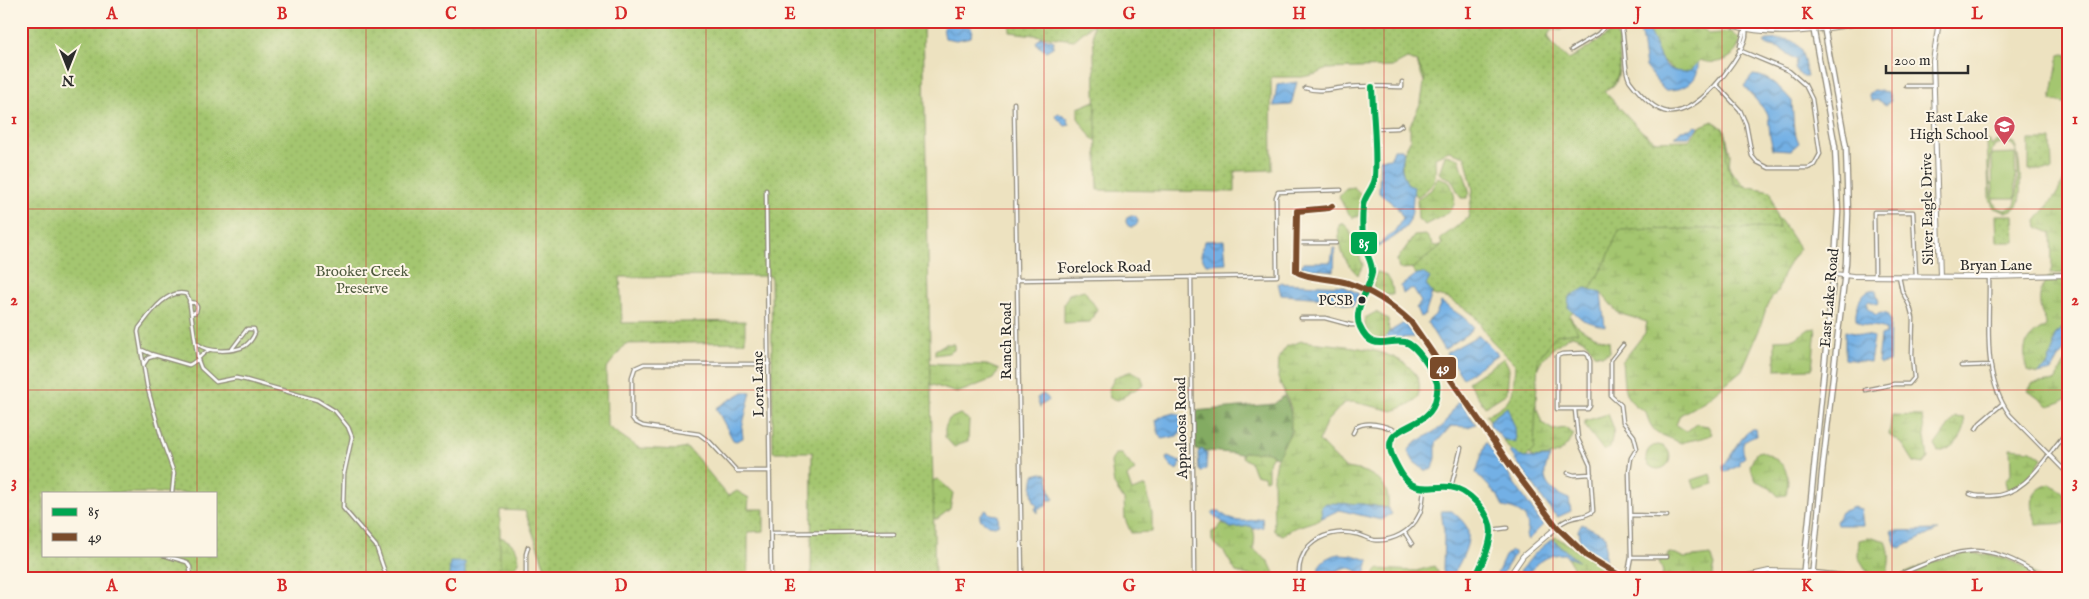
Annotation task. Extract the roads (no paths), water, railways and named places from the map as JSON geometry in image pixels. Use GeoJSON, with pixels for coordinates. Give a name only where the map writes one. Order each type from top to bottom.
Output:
{"type":"FeatureCollection","features":[{"type":"Feature","properties":{"kind":"main road","name":"East Lake Road"},"geometry":{"type":"LineString","coordinates":[[1803,578],[1834,274],[1838,212],[1835,147],[1830,110],[1813,25]]}},
{"type":"Feature","properties":{"kind":"main road","name":"East Lake Road"},"geometry":{"type":"LineString","coordinates":[[1812,575],[1844,275],[1848,194],[1846,147],[1823,25]]}},
{"type":"Feature","properties":{"kind":"street"},"geometry":{"type":"LineString","coordinates":[[1572,50],[1598,34],[1607,24],[1619,21],[1626,44],[1626,70],[1629,79],[1655,108],[1667,112],[1683,110],[1717,85],[1729,70],[1746,40],[1745,21]]}},
{"type":"Feature","properties":{"kind":"street"},"geometry":{"type":"LineString","coordinates":[[1722,21],[1755,31],[1868,21]]}},
{"type":"Feature","properties":{"kind":"street"},"geometry":{"type":"LineString","coordinates":[[1823,25],[1841,21]]}},
{"type":"Feature","properties":{"kind":"street","name":"Silver Eagle Drive"},"geometry":{"type":"LineString","coordinates":[[1939,21],[1933,61],[1940,276]]}},
{"type":"Feature","properties":{"kind":"street"},"geometry":{"type":"LineString","coordinates":[[1717,85],[1731,98],[1740,110],[1746,124],[1752,156],[1756,162],[1770,168],[1808,168],[1814,165],[1820,154],[1812,99],[1805,85],[1790,71],[1740,50]]}},
{"type":"Feature","properties":{"kind":"street"},"geometry":{"type":"LineString","coordinates":[[1306,88],[1311,90],[1334,90],[1349,87],[1402,87],[1402,82]]}},
{"type":"Feature","properties":{"kind":"street"},"geometry":{"type":"LineString","coordinates":[[1906,86],[1935,86]]}},
{"type":"Feature","properties":{"kind":"street"},"geometry":{"type":"LineString","coordinates":[[1372,87],[1374,180],[1363,204],[1364,240],[1372,272],[1358,312],[1359,325],[1365,337],[1373,342],[1383,345],[1404,342],[1412,346],[1432,372],[1437,384],[1435,404],[1432,410],[1424,420],[1397,431],[1391,442],[1390,449],[1403,477],[1412,484],[1424,488],[1451,487],[1471,496],[1484,512],[1491,530],[1486,553],[1475,578]]}},
{"type":"Feature","properties":{"kind":"street","name":"Ranch Road"},"geometry":{"type":"LineString","coordinates":[[1014,104],[1022,578]]}},
{"type":"Feature","properties":{"kind":"street"},"geometry":{"type":"LineString","coordinates":[[1373,129],[1398,128],[1402,125]]}},
{"type":"Feature","properties":{"kind":"street","name":"Lora Lane"},"geometry":{"type":"LineString","coordinates":[[766,190],[771,578]]}},
{"type":"Feature","properties":{"kind":"street","name":"Forelock Road"},"geometry":{"type":"LineString","coordinates":[[1017,280],[1277,276],[1276,197],[1278,192],[1342,190]]}},
{"type":"Feature","properties":{"kind":"street"},"geometry":{"type":"LineString","coordinates":[[1332,206],[1329,208],[1297,210],[1296,271],[1304,277],[1329,278],[1367,290],[1398,310],[1411,322],[1510,465],[1557,527],[1587,556],[1626,578],[1631,557],[1630,462],[1637,448],[1634,436],[1623,422],[1621,404],[1611,396],[1611,360],[1623,345]]}},
{"type":"Feature","properties":{"kind":"street"},"geometry":{"type":"LineString","coordinates":[[1875,276],[1874,212],[1913,212],[1916,276]]}},
{"type":"Feature","properties":{"kind":"street"},"geometry":{"type":"LineString","coordinates":[[1296,243],[1336,243]]}},
{"type":"Feature","properties":{"kind":"street","name":"Bryan Lane"},"geometry":{"type":"LineString","coordinates":[[1834,274],[1989,277],[2068,275]]}},
{"type":"Feature","properties":{"kind":"street"},"geometry":{"type":"LineString","coordinates":[[1865,390],[1913,382],[1913,318],[1898,276]]}},
{"type":"Feature","properties":{"kind":"street","name":"Appaloosa Road"},"geometry":{"type":"LineString","coordinates":[[1191,277],[1194,578]]}},
{"type":"Feature","properties":{"kind":"street"},"geometry":{"type":"LineString","coordinates":[[1989,277],[1990,365],[2002,404],[2068,474]]}},
{"type":"Feature","properties":{"kind":"street"},"geometry":{"type":"LineString","coordinates":[[172,492],[174,472],[163,444],[147,386],[139,328],[169,296],[180,293],[186,294],[189,302],[197,343],[198,360],[201,368],[218,382],[236,378],[317,400],[335,411],[348,427],[352,436],[344,474],[344,508],[376,546],[387,578]]}},
{"type":"Feature","properties":{"kind":"street"},"geometry":{"type":"LineString","coordinates":[[189,302],[195,302],[197,307],[196,312],[192,313]]}},
{"type":"Feature","properties":{"kind":"street"},"geometry":{"type":"LineString","coordinates":[[1300,318],[1325,318],[1351,325],[1359,325]]}},
{"type":"Feature","properties":{"kind":"street"},"geometry":{"type":"LineString","coordinates":[[197,343],[199,346],[210,350],[232,349],[247,344],[255,333],[254,329],[247,329],[232,349]]}},
{"type":"Feature","properties":{"kind":"street"},"geometry":{"type":"LineString","coordinates":[[142,350],[189,365],[210,350]]}},
{"type":"Feature","properties":{"kind":"street"},"geometry":{"type":"LineString","coordinates":[[1585,353],[1590,358],[1590,406],[1588,409],[1575,410],[1557,409],[1556,361],[1557,356],[1562,354],[1585,353]]}},
{"type":"Feature","properties":{"kind":"street"},"geometry":{"type":"LineString","coordinates":[[144,365],[148,358],[156,356]]}},
{"type":"Feature","properties":{"kind":"street"},"geometry":{"type":"LineString","coordinates":[[769,364],[644,364],[635,368],[632,377],[632,418],[643,426],[699,434],[710,442],[737,471],[770,471]]}},
{"type":"Feature","properties":{"kind":"street"},"geometry":{"type":"LineString","coordinates":[[1961,366],[1990,365]]}},
{"type":"Feature","properties":{"kind":"street"},"geometry":{"type":"LineString","coordinates":[[1976,429],[1980,423],[2002,404]]}},
{"type":"Feature","properties":{"kind":"street"},"geometry":{"type":"LineString","coordinates":[[1820,408],[1830,408]]}},
{"type":"Feature","properties":{"kind":"street"},"geometry":{"type":"LineString","coordinates":[[1508,578],[1523,556],[1565,519],[1591,513],[1590,465],[1576,431],[1575,410]]}},
{"type":"Feature","properties":{"kind":"street"},"geometry":{"type":"LineString","coordinates":[[1353,434],[1356,427],[1366,424],[1386,426],[1397,431]]}},
{"type":"Feature","properties":{"kind":"street"},"geometry":{"type":"LineString","coordinates":[[1970,494],[1975,496],[1995,496],[2006,495],[2015,491],[2036,471],[2068,431]]}},
{"type":"Feature","properties":{"kind":"street"},"geometry":{"type":"LineString","coordinates":[[1451,487],[1461,448]]}},
{"type":"Feature","properties":{"kind":"street"},"geometry":{"type":"LineString","coordinates":[[1568,473],[1574,475],[1591,474]]}},
{"type":"Feature","properties":{"kind":"street"},"geometry":{"type":"LineString","coordinates":[[1299,578],[1303,552],[1315,540],[1321,537],[1347,533],[1374,540],[1383,540],[1405,533],[1419,516],[1424,488]]}},
{"type":"Feature","properties":{"kind":"street"},"geometry":{"type":"LineString","coordinates":[[1630,516],[1666,516]]}},
{"type":"Feature","properties":{"kind":"street"},"geometry":{"type":"LineString","coordinates":[[1491,530],[1507,528]]}},
{"type":"Feature","properties":{"kind":"street"},"geometry":{"type":"LineString","coordinates":[[771,533],[895,532]]}},
{"type":"Feature","properties":{"kind":"street"},"geometry":{"type":"LineString","coordinates":[[1405,533],[1412,544]]}},
{"type":"Feature","properties":{"kind":"street"},"geometry":{"type":"LineString","coordinates":[[526,578],[526,554],[528,547]]}},
{"type":"Feature","properties":{"kind":"street"},"geometry":{"type":"LineString","coordinates":[[1891,578],[1942,556],[1966,551],[1986,551],[2002,555],[2020,562],[2044,578]]}},
{"type":"Feature","properties":{"kind":"street"},"geometry":{"type":"LineString","coordinates":[[166,556],[187,562],[190,567],[191,578]]}},
{"type":"Feature","properties":{"kind":"street"},"geometry":{"type":"LineString","coordinates":[[1631,557],[1667,556]]}},
{"type":"Feature","properties":{"kind":"street"},"geometry":{"type":"LineString","coordinates":[[1739,578],[1768,571],[1870,578]]}},
{"type":"Feature","properties":{"kind":"street"},"geometry":{"type":"LineString","coordinates":[[1553,578],[1557,575]]}},
{"type":"Feature","properties":{"kind":"water"},"geometry":{"type":"Polygon","coordinates":[[[950,21],[963,22],[972,29],[971,37],[956,40],[945,38],[943,28],[950,21]]]}},
{"type":"Feature","properties":{"kind":"water"},"geometry":{"type":"Polygon","coordinates":[[[1640,27],[1648,31],[1663,62],[1672,70],[1683,72],[1694,67],[1698,62],[1696,75],[1689,84],[1678,89],[1664,90],[1646,67],[1640,27]]]}},
{"type":"Feature","properties":{"kind":"water"},"geometry":{"type":"Polygon","coordinates":[[[1041,37],[1054,41],[1053,47],[1046,51],[1038,46],[1036,42],[1041,37]]]}},
{"type":"Feature","properties":{"kind":"water"},"geometry":{"type":"Polygon","coordinates":[[[1767,40],[1790,40],[1799,47],[1807,76],[1801,76],[1795,69],[1797,60],[1779,48],[1764,42],[1767,40]]]}},
{"type":"Feature","properties":{"kind":"water"},"geometry":{"type":"Polygon","coordinates":[[[1753,75],[1770,81],[1792,101],[1794,131],[1799,143],[1791,150],[1773,149],[1768,114],[1744,86],[1753,75]]]}},
{"type":"Feature","properties":{"kind":"water"},"geometry":{"type":"Polygon","coordinates":[[[1297,82],[1291,105],[1274,106],[1277,85],[1297,82]]]}},
{"type":"Feature","properties":{"kind":"water"},"geometry":{"type":"Polygon","coordinates":[[[1874,90],[1888,92],[1891,101],[1886,105],[1878,100],[1872,101],[1869,96],[1874,90]]]}},
{"type":"Feature","properties":{"kind":"water"},"geometry":{"type":"Polygon","coordinates":[[[1058,113],[1067,118],[1070,125],[1065,126],[1055,116],[1058,113]]]}},
{"type":"Feature","properties":{"kind":"water"},"geometry":{"type":"Polygon","coordinates":[[[1695,126],[1699,127],[1689,137],[1675,137],[1681,130],[1691,129],[1695,126]]]}},
{"type":"Feature","properties":{"kind":"water"},"geometry":{"type":"Polygon","coordinates":[[[1394,149],[1402,149],[1404,153],[1401,161],[1403,173],[1408,185],[1414,187],[1411,216],[1408,224],[1402,231],[1375,248],[1371,245],[1369,236],[1379,244],[1394,232],[1403,218],[1397,207],[1379,193],[1380,159],[1391,158],[1394,149]]]}},
{"type":"Feature","properties":{"kind":"water"},"geometry":{"type":"Polygon","coordinates":[[[1130,215],[1134,215],[1138,221],[1134,227],[1130,227],[1126,223],[1126,219],[1130,215]]]}},
{"type":"Feature","properties":{"kind":"water"},"geometry":{"type":"Polygon","coordinates":[[[1224,240],[1226,263],[1206,264],[1201,256],[1204,241],[1224,240]]]}},
{"type":"Feature","properties":{"kind":"water"},"geometry":{"type":"Polygon","coordinates":[[[1333,248],[1335,248],[1334,271],[1303,268],[1301,266],[1303,262],[1331,262],[1333,248]]]}},
{"type":"Feature","properties":{"kind":"water"},"geometry":{"type":"Polygon","coordinates":[[[1423,273],[1430,278],[1426,285],[1432,293],[1425,315],[1420,317],[1416,308],[1421,302],[1413,289],[1403,294],[1401,286],[1417,274],[1423,273]]]}},
{"type":"Feature","properties":{"kind":"water"},"geometry":{"type":"Polygon","coordinates":[[[1278,283],[1343,286],[1359,294],[1353,306],[1327,298],[1281,295],[1278,283]]]}},
{"type":"Feature","properties":{"kind":"water"},"geometry":{"type":"Polygon","coordinates":[[[1585,288],[1601,293],[1605,327],[1583,320],[1568,307],[1569,297],[1585,288]]]}},
{"type":"Feature","properties":{"kind":"water"},"geometry":{"type":"Polygon","coordinates":[[[1870,290],[1876,291],[1879,302],[1877,304],[1869,301],[1867,308],[1876,315],[1881,313],[1887,314],[1890,319],[1889,362],[1880,364],[1878,362],[1881,336],[1886,334],[1886,330],[1863,325],[1856,320],[1859,302],[1863,294],[1870,290]]]}},
{"type":"Feature","properties":{"kind":"water"},"geometry":{"type":"Polygon","coordinates":[[[1441,302],[1473,326],[1471,331],[1444,350],[1427,322],[1436,314],[1441,302]]]}},
{"type":"Feature","properties":{"kind":"water"},"geometry":{"type":"Polygon","coordinates":[[[1404,323],[1415,337],[1385,339],[1389,332],[1404,323]]]}},
{"type":"Feature","properties":{"kind":"water"},"geometry":{"type":"Polygon","coordinates":[[[2068,323],[2068,347],[2064,350],[2052,371],[2038,374],[2047,366],[2053,351],[2055,335],[2068,323]]]}},
{"type":"Feature","properties":{"kind":"water"},"geometry":{"type":"Polygon","coordinates":[[[1845,331],[1874,337],[1870,362],[1845,359],[1845,331]]]}},
{"type":"Feature","properties":{"kind":"water"},"geometry":{"type":"Polygon","coordinates":[[[1479,335],[1498,354],[1463,378],[1446,353],[1479,335]]]}},
{"type":"Feature","properties":{"kind":"water"},"geometry":{"type":"Polygon","coordinates":[[[743,392],[751,392],[742,428],[743,438],[736,441],[733,440],[716,408],[743,392]]]}},
{"type":"Feature","properties":{"kind":"water"},"geometry":{"type":"Polygon","coordinates":[[[1043,394],[1048,398],[1048,401],[1040,406],[1040,408],[1037,398],[1043,394]]]}},
{"type":"Feature","properties":{"kind":"water"},"geometry":{"type":"Polygon","coordinates":[[[1459,400],[1476,424],[1468,427],[1451,426],[1436,443],[1436,458],[1433,469],[1426,471],[1414,462],[1408,451],[1414,444],[1443,426],[1459,400]]]}},
{"type":"Feature","properties":{"kind":"water"},"geometry":{"type":"Polygon","coordinates":[[[1507,407],[1515,428],[1516,443],[1503,439],[1490,425],[1490,420],[1507,407]]]}},
{"type":"Feature","properties":{"kind":"water"},"geometry":{"type":"Polygon","coordinates":[[[1175,413],[1186,418],[1187,425],[1177,436],[1162,439],[1158,432],[1156,420],[1162,416],[1175,413]]]}},
{"type":"Feature","properties":{"kind":"water"},"geometry":{"type":"Polygon","coordinates":[[[1751,429],[1756,429],[1757,435],[1749,438],[1744,443],[1745,457],[1739,461],[1739,466],[1724,472],[1723,466],[1743,437],[1751,429]]]}},
{"type":"Feature","properties":{"kind":"water"},"geometry":{"type":"Polygon","coordinates":[[[1486,442],[1543,525],[1528,540],[1526,536],[1526,519],[1519,512],[1503,507],[1498,496],[1476,473],[1486,442]]]}},
{"type":"Feature","properties":{"kind":"water"},"geometry":{"type":"Polygon","coordinates":[[[1201,449],[1207,453],[1206,469],[1201,472],[1199,470],[1198,453],[1201,449]]]}},
{"type":"Feature","properties":{"kind":"water"},"geometry":{"type":"Polygon","coordinates":[[[1511,450],[1524,458],[1550,457],[1545,478],[1555,492],[1569,499],[1571,511],[1558,517],[1553,513],[1510,452],[1511,450]]]}},
{"type":"Feature","properties":{"kind":"water"},"geometry":{"type":"Polygon","coordinates":[[[1166,458],[1181,462],[1177,470],[1170,466],[1166,458]]]}},
{"type":"Feature","properties":{"kind":"water"},"geometry":{"type":"Polygon","coordinates":[[[1047,474],[1054,498],[1053,500],[1047,500],[1046,506],[1038,509],[1038,513],[1035,509],[1037,506],[1033,499],[1032,487],[1034,475],[1047,474]]]}},
{"type":"Feature","properties":{"kind":"water"},"geometry":{"type":"Polygon","coordinates":[[[1326,503],[1362,504],[1388,508],[1392,514],[1381,520],[1339,510],[1322,518],[1321,507],[1326,503]]]}},
{"type":"Feature","properties":{"kind":"water"},"geometry":{"type":"Polygon","coordinates":[[[1854,507],[1861,509],[1863,525],[1837,525],[1836,522],[1841,512],[1854,507]]]}},
{"type":"Feature","properties":{"kind":"water"},"geometry":{"type":"Polygon","coordinates":[[[986,510],[990,514],[998,515],[999,524],[995,526],[988,525],[980,519],[980,515],[986,510]]]}},
{"type":"Feature","properties":{"kind":"water"},"geometry":{"type":"Polygon","coordinates":[[[1214,511],[1220,511],[1229,518],[1240,521],[1262,518],[1263,527],[1254,529],[1251,526],[1231,528],[1212,514],[1214,511]]]}},
{"type":"Feature","properties":{"kind":"water"},"geometry":{"type":"Polygon","coordinates":[[[1441,511],[1452,511],[1468,530],[1465,550],[1451,578],[1445,578],[1443,570],[1444,531],[1441,511]]]}},
{"type":"Feature","properties":{"kind":"water"},"geometry":{"type":"Polygon","coordinates":[[[1582,524],[1606,536],[1605,562],[1580,544],[1578,530],[1582,524]]]}},
{"type":"Feature","properties":{"kind":"water"},"geometry":{"type":"Polygon","coordinates":[[[1938,530],[1900,548],[1896,546],[1891,531],[1938,530]]]}},
{"type":"Feature","properties":{"kind":"water"},"geometry":{"type":"Polygon","coordinates":[[[1552,539],[1578,561],[1564,554],[1558,554],[1537,564],[1525,578],[1515,578],[1535,553],[1552,539]]]}},
{"type":"Feature","properties":{"kind":"water"},"geometry":{"type":"Polygon","coordinates":[[[1511,551],[1514,552],[1514,555],[1500,578],[1495,578],[1505,556],[1511,551]]]}},
{"type":"Feature","properties":{"kind":"water"},"geometry":{"type":"Polygon","coordinates":[[[1340,554],[1369,560],[1365,575],[1346,568],[1327,576],[1319,577],[1318,572],[1321,564],[1327,558],[1340,554]]]}},
{"type":"Feature","properties":{"kind":"water"},"geometry":{"type":"Polygon","coordinates":[[[450,562],[465,562],[465,578],[449,578],[450,562]]]}},
{"type":"Feature","properties":{"kind":"place","name":"East Lake High School"},"geometry":{"type":"Point","coordinates":[2004,145]}},
{"type":"Feature","properties":{"kind":"place","name":"PCSB"},"geometry":{"type":"Point","coordinates":[1362,300]}},
{"type":"Feature","properties":{"kind":"park label","name":"Brooker Creek Preserve"},"geometry":{"type":"Point","coordinates":[362,280]}}]}
